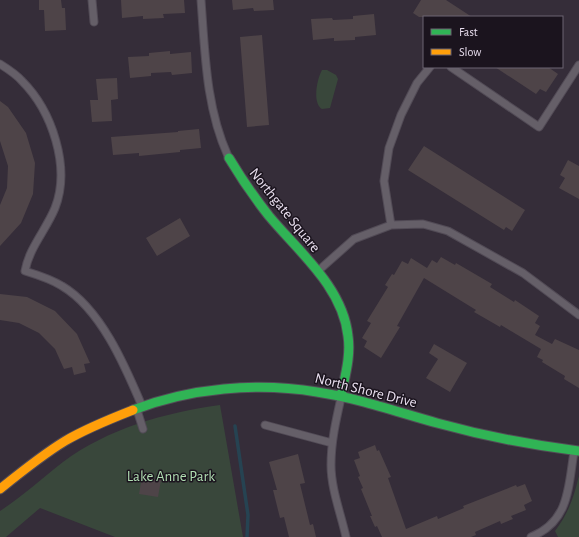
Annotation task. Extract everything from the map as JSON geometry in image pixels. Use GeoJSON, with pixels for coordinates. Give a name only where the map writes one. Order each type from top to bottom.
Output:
{"type":"FeatureCollection","features":[{"type":"Feature","properties":{"kind":"street","name":"Northgate Square"},"geometry":{"type":"LineString","coordinates":[[229,158],[252,196],[317,272],[339,303],[347,327],[349,357],[341,396]]}},
{"type":"Feature","properties":{"kind":"street","name":"North Shore Drive"},"geometry":{"type":"LineString","coordinates":[[0,489],[40,458],[67,440],[107,419],[139,407],[176,397],[235,388],[285,388],[341,396],[463,430],[576,451]]}},
{"type":"Feature","properties":{"kind":"lane"},"geometry":{"type":"LineString","coordinates":[[92,0],[94,22]]}},
{"type":"Feature","properties":{"kind":"lane","name":"Northgate Square"},"geometry":{"type":"LineString","coordinates":[[201,0],[210,96],[217,129],[229,158]]}},
{"type":"Feature","properties":{"kind":"lane"},"geometry":{"type":"LineString","coordinates":[[0,64],[22,80],[37,100],[51,130],[59,162],[60,182],[55,207],[29,256],[25,271],[47,278],[63,286],[88,308],[112,344],[139,407],[143,429]]}},
{"type":"Feature","properties":{"kind":"lane"},"geometry":{"type":"LineString","coordinates":[[451,68],[539,127],[579,65]]}},
{"type":"Feature","properties":{"kind":"lane"},"geometry":{"type":"LineString","coordinates":[[391,226],[384,181],[389,148],[401,115],[417,83],[429,68]]}},
{"type":"Feature","properties":{"kind":"lane","name":"Northgate Square"},"geometry":{"type":"LineString","coordinates":[[317,272],[354,239],[391,226],[422,224],[448,231],[523,273],[579,315]]}},
{"type":"Feature","properties":{"kind":"lane","name":"Northgate Square"},"geometry":{"type":"LineString","coordinates":[[341,396],[332,443],[332,479],[346,537]]}},
{"type":"Feature","properties":{"kind":"lane"},"geometry":{"type":"LineString","coordinates":[[265,425],[332,443]]}},
{"type":"Feature","properties":{"kind":"lane"},"geometry":{"type":"LineString","coordinates":[[531,537],[539,534],[559,515],[565,504],[576,451]]}},
{"type":"Feature","properties":{"kind":"green space"},"geometry":{"type":"Polygon","coordinates":[[[322,70],[327,70],[336,75],[338,79],[330,108],[322,109],[317,102],[316,91],[318,79],[322,70]]]}},
{"type":"Feature","properties":{"kind":"green space","name":"Lake Anne Park"},"geometry":{"type":"Polygon","coordinates":[[[220,405],[243,537],[115,537],[40,508],[6,537],[0,537],[0,511],[24,494],[63,462],[81,450],[118,431],[138,424],[178,412],[220,405]]]}},
{"type":"Feature","properties":{"kind":"green space"},"geometry":{"type":"Polygon","coordinates":[[[579,476],[579,537],[558,537],[555,531],[564,518],[570,505],[579,476]]]}},
{"type":"Feature","properties":{"kind":"building"},"geometry":{"type":"Polygon","coordinates":[[[39,0],[61,0],[62,8],[65,8],[66,30],[45,31],[44,10],[39,10],[39,0]]]}},
{"type":"Feature","properties":{"kind":"building"},"geometry":{"type":"Polygon","coordinates":[[[121,0],[184,0],[185,13],[163,14],[164,18],[143,19],[143,16],[122,18],[121,0]]]}},
{"type":"Feature","properties":{"kind":"building"},"geometry":{"type":"Polygon","coordinates":[[[232,0],[273,0],[274,10],[254,11],[253,8],[233,10],[232,0]]]}},
{"type":"Feature","properties":{"kind":"building"},"geometry":{"type":"Polygon","coordinates":[[[421,0],[446,0],[470,16],[419,17],[413,13],[421,0]]]}},
{"type":"Feature","properties":{"kind":"building"},"geometry":{"type":"Polygon","coordinates":[[[374,14],[376,35],[355,37],[355,40],[334,41],[334,38],[313,40],[311,19],[353,19],[353,16],[374,14]]]}},
{"type":"Feature","properties":{"kind":"building"},"geometry":{"type":"Polygon","coordinates":[[[262,35],[269,125],[247,127],[240,37],[262,35]]]}},
{"type":"Feature","properties":{"kind":"building"},"geometry":{"type":"Polygon","coordinates":[[[170,51],[170,54],[191,52],[192,73],[172,75],[171,72],[151,73],[151,76],[130,78],[128,57],[149,56],[149,53],[170,51]]]}},
{"type":"Feature","properties":{"kind":"building"},"geometry":{"type":"Polygon","coordinates":[[[497,68],[549,68],[558,74],[546,92],[540,89],[536,94],[497,68]]]}},
{"type":"Feature","properties":{"kind":"building"},"geometry":{"type":"Polygon","coordinates":[[[117,78],[118,99],[111,100],[112,121],[92,122],[90,100],[98,100],[96,79],[117,78]]]}},
{"type":"Feature","properties":{"kind":"building"},"geometry":{"type":"Polygon","coordinates":[[[0,101],[8,107],[26,133],[35,163],[33,194],[21,223],[0,246],[0,205],[7,188],[8,166],[0,141],[0,101]]]}},
{"type":"Feature","properties":{"kind":"building"},"geometry":{"type":"Polygon","coordinates":[[[199,129],[201,148],[180,150],[180,152],[139,156],[139,153],[113,155],[111,137],[199,129]]]}},
{"type":"Feature","properties":{"kind":"building"},"geometry":{"type":"Polygon","coordinates":[[[424,146],[525,210],[512,231],[506,227],[504,230],[408,170],[424,146]]]}},
{"type":"Feature","properties":{"kind":"building"},"geometry":{"type":"Polygon","coordinates":[[[568,160],[579,166],[579,199],[559,188],[565,178],[560,175],[568,160]]]}},
{"type":"Feature","properties":{"kind":"building"},"geometry":{"type":"Polygon","coordinates":[[[180,218],[190,236],[157,256],[146,238],[180,218]]]}},
{"type":"Feature","properties":{"kind":"building"},"geometry":{"type":"Polygon","coordinates":[[[441,257],[455,265],[456,263],[492,284],[490,287],[514,302],[515,300],[539,316],[535,323],[540,326],[535,335],[552,344],[555,339],[579,350],[579,388],[564,379],[565,376],[542,362],[543,360],[537,357],[541,349],[501,325],[500,327],[474,312],[476,310],[424,278],[397,326],[400,327],[381,358],[364,347],[367,341],[362,338],[371,323],[367,321],[388,287],[385,285],[392,274],[394,275],[402,261],[408,264],[411,258],[427,268],[432,260],[437,263],[441,257]]]}},
{"type":"Feature","properties":{"kind":"building"},"geometry":{"type":"Polygon","coordinates":[[[0,294],[27,297],[55,311],[77,334],[90,363],[84,364],[86,372],[74,375],[72,367],[64,369],[55,349],[39,333],[19,323],[0,320],[0,294]]]}},
{"type":"Feature","properties":{"kind":"building"},"geometry":{"type":"Polygon","coordinates":[[[434,344],[467,363],[450,392],[426,378],[438,359],[429,353],[434,344]]]}},
{"type":"Feature","properties":{"kind":"building"},"geometry":{"type":"Polygon","coordinates":[[[375,445],[377,451],[379,450],[391,477],[388,478],[406,529],[437,516],[438,519],[464,508],[463,506],[516,485],[517,487],[525,484],[532,501],[524,505],[526,510],[511,516],[513,519],[501,524],[500,521],[475,532],[476,535],[471,537],[382,537],[370,516],[372,516],[361,489],[363,488],[358,477],[360,476],[354,460],[360,458],[358,452],[375,445]]]}},
{"type":"Feature","properties":{"kind":"building"},"geometry":{"type":"Polygon","coordinates":[[[298,454],[305,483],[300,484],[310,525],[313,524],[316,537],[289,537],[284,517],[280,518],[273,490],[277,490],[269,462],[298,454]]]}},
{"type":"Feature","properties":{"kind":"building"},"geometry":{"type":"Polygon","coordinates":[[[142,477],[161,480],[158,497],[139,494],[142,477]]]}},
{"type":"Feature","properties":{"kind":"waterway"},"geometry":{"type":"LineString","coordinates":[[235,426],[248,515],[247,537]]}},
{"type":"Feature","properties":{"kind":"traffic: fast"},"geometry":{"type":"LineString","coordinates":[[229,158],[263,209],[318,271],[338,302],[344,318],[349,344],[347,366],[341,396]]}},
{"type":"Feature","properties":{"kind":"traffic: fast"},"geometry":{"type":"LineString","coordinates":[[133,410],[177,396],[200,392],[247,388],[294,389],[347,398],[455,428],[490,436],[579,451]]}},
{"type":"Feature","properties":{"kind":"traffic: slow"},"geometry":{"type":"LineString","coordinates":[[0,489],[40,458],[73,436],[133,410]]}}]}
